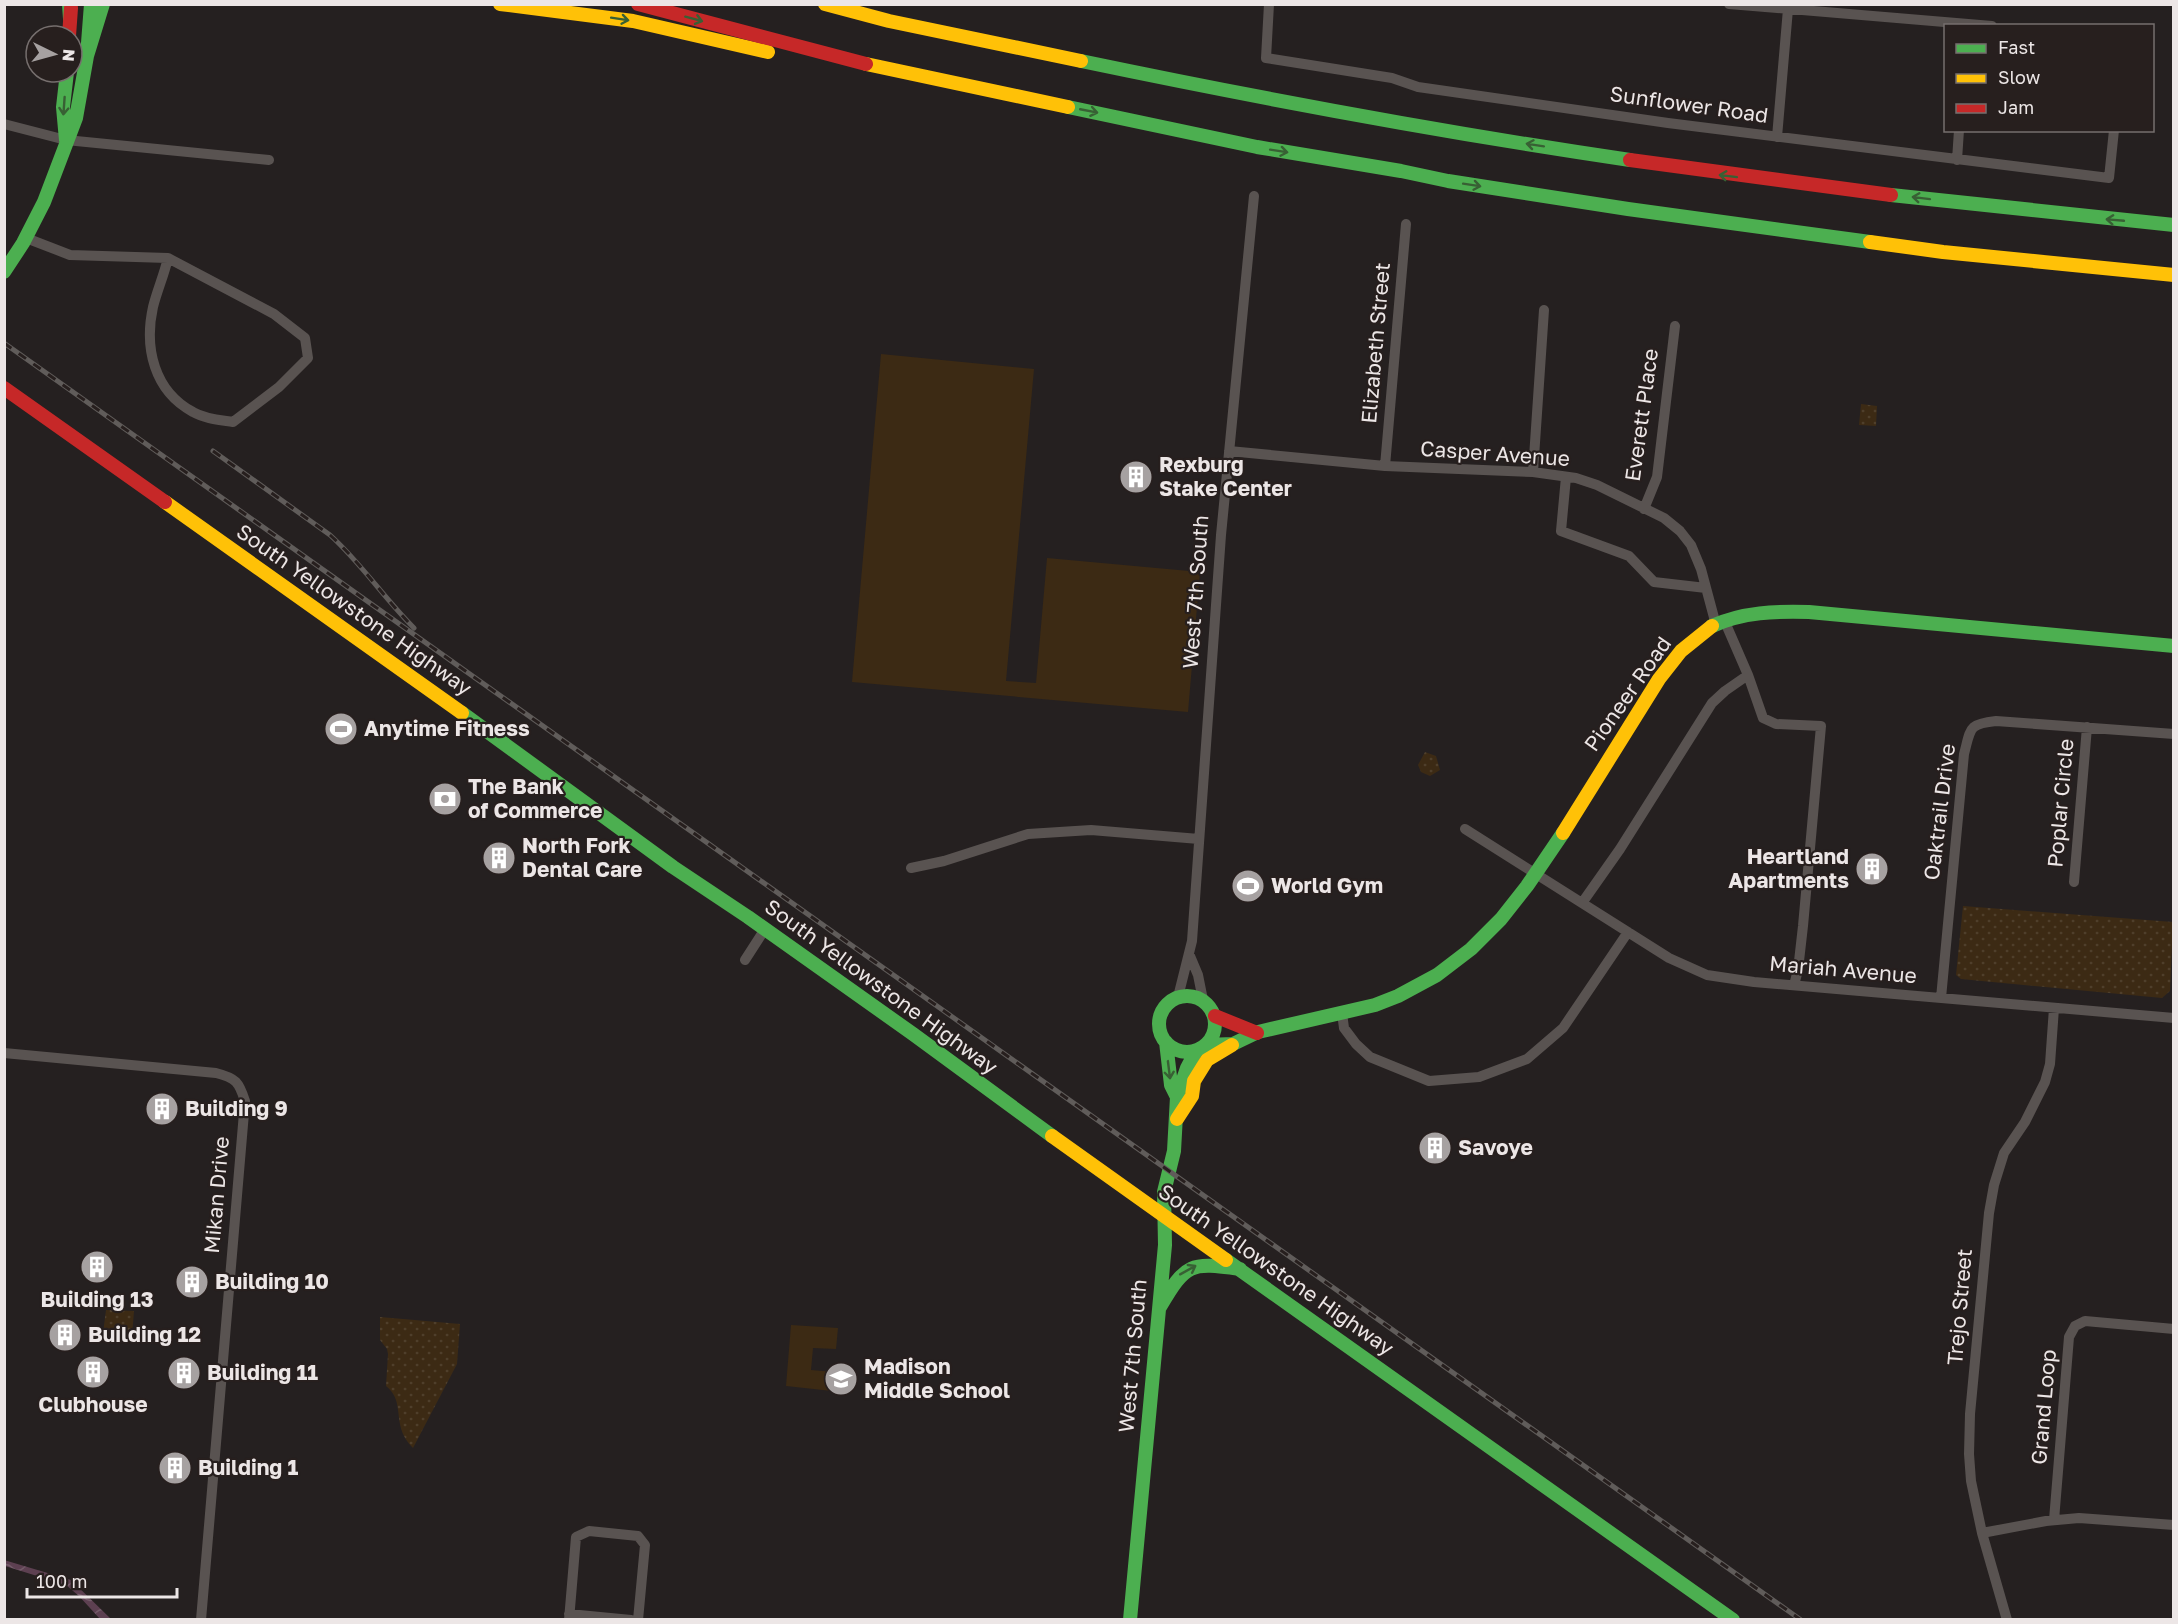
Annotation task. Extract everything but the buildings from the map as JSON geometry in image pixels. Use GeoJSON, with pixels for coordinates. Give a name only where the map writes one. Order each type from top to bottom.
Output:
{"type":"FeatureCollection","features":[{"type":"Feature","properties":{"kind":"main road"},"geometry":{"type":"LineString","coordinates":[[4,272],[26,238],[44,202],[79,108],[87,56],[91,4]]}},
{"type":"Feature","properties":{"kind":"main road"},"geometry":{"type":"LineString","coordinates":[[87,56],[103,4]]}},
{"type":"Feature","properties":{"kind":"main road"},"geometry":{"type":"LineString","coordinates":[[500,4],[633,21],[872,75],[1054,105]]}},
{"type":"Feature","properties":{"kind":"main road"},"geometry":{"type":"LineString","coordinates":[[638,4],[860,63],[1257,147],[1449,181],[1628,209],[1943,252],[2174,275]]}},
{"type":"Feature","properties":{"kind":"main road"},"geometry":{"type":"LineString","coordinates":[[825,4],[896,23],[965,35],[1295,104],[1724,175],[2174,225]]}},
{"type":"Feature","properties":{"kind":"main road"},"geometry":{"type":"LineString","coordinates":[[840,4],[896,23]]}},
{"type":"Feature","properties":{"kind":"main road"},"geometry":{"type":"LineString","coordinates":[[69,24],[70,9]]}},
{"type":"Feature","properties":{"kind":"main road"},"geometry":{"type":"LineString","coordinates":[[66,84],[63,107],[66,140]]}},
{"type":"Feature","properties":{"kind":"main road","name":"South Yellowstone Highway"},"geometry":{"type":"LineString","coordinates":[[4,388],[375,649],[673,867],[765,929],[1733,1620]]}},
{"type":"Feature","properties":{"kind":"main road","name":"Pioneer Road"},"geometry":{"type":"LineString","coordinates":[[1201,1048],[1232,1044],[1257,1033],[1379,1004],[1444,972],[1497,926],[1537,875],[1596,777],[1674,658],[1693,640],[1720,624],[1753,614],[1780,612],[1843,614],[2174,646]]}},
{"type":"Feature","properties":{"kind":"main road"},"geometry":{"type":"LineString","coordinates":[[1195,996],[1203,1000],[1210,1006],[1215,1016],[1215,1032],[1201,1048],[1186,1052],[1177,1050],[1166,1042],[1159,1029],[1162,1010],[1168,1002],[1178,997],[1195,996]]}},
{"type":"Feature","properties":{"kind":"main road"},"geometry":{"type":"LineString","coordinates":[[1215,1016],[1257,1033]]}},
{"type":"Feature","properties":{"kind":"main road","name":"West 7th South"},"geometry":{"type":"LineString","coordinates":[[1166,1042],[1171,1085],[1177,1097]]}},
{"type":"Feature","properties":{"kind":"main road"},"geometry":{"type":"LineString","coordinates":[[1177,1119],[1192,1096],[1194,1082],[1207,1060],[1232,1044]]}},
{"type":"Feature","properties":{"kind":"main road","name":"West 7th South"},"geometry":{"type":"LineString","coordinates":[[1130,1620],[1165,1245],[1164,1192],[1174,1151],[1177,1097],[1186,1068],[1201,1048]]}},
{"type":"Feature","properties":{"kind":"main road"},"geometry":{"type":"LineString","coordinates":[[1157,1312],[1179,1276],[1188,1268],[1200,1265],[1240,1269]]}},
{"type":"Feature","properties":{"kind":"street","name":"Sunflower Road"},"geometry":{"type":"LineString","coordinates":[[1269,4],[1266,58],[1392,78],[1418,87],[1777,137],[2109,178],[2114,132]]}},
{"type":"Feature","properties":{"kind":"street"},"geometry":{"type":"LineString","coordinates":[[1729,4],[1958,24]]}},
{"type":"Feature","properties":{"kind":"street"},"geometry":{"type":"LineString","coordinates":[[1777,137],[1788,9]]}},
{"type":"Feature","properties":{"kind":"street"},"geometry":{"type":"LineString","coordinates":[[4,124],[66,140],[269,160]]}},
{"type":"Feature","properties":{"kind":"street"},"geometry":{"type":"LineString","coordinates":[[1957,160],[1959,132]]}},
{"type":"Feature","properties":{"kind":"street","name":"West 7th South"},"geometry":{"type":"LineString","coordinates":[[1178,997],[1190,956],[1221,535],[1254,196]]}},
{"type":"Feature","properties":{"kind":"street","name":"Elizabeth Street"},"geometry":{"type":"LineString","coordinates":[[1384,466],[1406,224]]}},
{"type":"Feature","properties":{"kind":"street"},"geometry":{"type":"LineString","coordinates":[[26,238],[70,255],[168,258],[274,314],[305,338],[308,358],[279,387],[233,422],[214,420],[194,413],[175,399],[155,371],[150,344],[153,308],[168,258]]}},
{"type":"Feature","properties":{"kind":"street"},"geometry":{"type":"LineString","coordinates":[[1533,472],[1544,310]]}},
{"type":"Feature","properties":{"kind":"street","name":"Everett Place"},"geometry":{"type":"LineString","coordinates":[[1644,509],[1657,477],[1675,326]]}},
{"type":"Feature","properties":{"kind":"street","name":"Casper Avenue"},"geometry":{"type":"LineString","coordinates":[[1229,451],[1384,466],[1533,472],[1576,478],[1597,485],[1664,518],[1680,531],[1690,545],[1701,569],[1720,624],[1748,675],[1762,718],[1776,724],[1821,726],[1803,926],[1794,985]]}},
{"type":"Feature","properties":{"kind":"street"},"geometry":{"type":"LineString","coordinates":[[1566,477],[1561,531],[1629,556],[1654,582],[1706,588]]}},
{"type":"Feature","properties":{"kind":"street"},"geometry":{"type":"LineString","coordinates":[[1582,903],[1620,849],[1712,703],[1748,675]]}},
{"type":"Feature","properties":{"kind":"street","name":"Oaktrail Drive"},"geometry":{"type":"LineString","coordinates":[[1941,998],[1964,754],[1971,728],[1980,722],[1996,721],[2174,734]]}},
{"type":"Feature","properties":{"kind":"street","name":"Poplar Circle"},"geometry":{"type":"LineString","coordinates":[[2074,882],[2087,727]]}},
{"type":"Feature","properties":{"kind":"street","name":"Mariah Avenue"},"geometry":{"type":"LineString","coordinates":[[1465,829],[1669,958],[1707,975],[1794,985],[2174,1018]]}},
{"type":"Feature","properties":{"kind":"street"},"geometry":{"type":"LineString","coordinates":[[911,868],[944,861],[1028,834],[1091,830],[1199,839]]}},
{"type":"Feature","properties":{"kind":"street"},"geometry":{"type":"LineString","coordinates":[[745,960],[765,929]]}},
{"type":"Feature","properties":{"kind":"street"},"geometry":{"type":"LineString","coordinates":[[1342,1013],[1344,1028],[1356,1044],[1371,1057],[1429,1081],[1479,1077],[1527,1059],[1563,1028],[1628,932]]}},
{"type":"Feature","properties":{"kind":"street","name":"West 7th South"},"geometry":{"type":"LineString","coordinates":[[1190,956],[1198,975],[1203,1000]]}},
{"type":"Feature","properties":{"kind":"street","name":"Trejo Street"},"geometry":{"type":"LineString","coordinates":[[2007,1620],[1982,1533],[1971,1481],[1970,1414],[1989,1213],[1994,1185],[2004,1153],[2025,1122],[2045,1082],[2050,1064],[2054,1008]]}},
{"type":"Feature","properties":{"kind":"street","name":"Mikan Drive"},"geometry":{"type":"LineString","coordinates":[[4,1053],[216,1073],[232,1077],[241,1088],[245,1101],[201,1620]]}},
{"type":"Feature","properties":{"kind":"street","name":"Grand Loop"},"geometry":{"type":"LineString","coordinates":[[2054,1520],[2069,1337],[2075,1326],[2085,1322],[2174,1329]]}},
{"type":"Feature","properties":{"kind":"street"},"geometry":{"type":"LineString","coordinates":[[1982,1533],[2054,1520],[2079,1518],[2174,1525]]}},
{"type":"Feature","properties":{"kind":"street"},"geometry":{"type":"LineString","coordinates":[[631,1620],[569,1617],[576,1537],[589,1531],[638,1536],[645,1545],[638,1620]]}},
{"type":"Feature","properties":{"kind":"shaded area"},"geometry":{"type":"Polygon","coordinates":[[[881,354],[1034,369],[1006,681],[1036,683],[1047,558],[1200,572],[1188,712],[852,682],[881,354]]]}},
{"type":"Feature","properties":{"kind":"shaded area"},"geometry":{"type":"Polygon","coordinates":[[[1861,404],[1877,406],[1876,426],[1859,425],[1861,404]]]}},
{"type":"Feature","properties":{"kind":"shaded area"},"geometry":{"type":"Polygon","coordinates":[[[1425,752],[1436,756],[1440,770],[1430,776],[1421,772],[1418,765],[1425,752]]]}},
{"type":"Feature","properties":{"kind":"shaded area"},"geometry":{"type":"Polygon","coordinates":[[[1963,906],[2173,922],[2170,991],[2162,998],[1961,979],[1956,975],[1963,906]]]}},
{"type":"Feature","properties":{"kind":"shaded area"},"geometry":{"type":"Polygon","coordinates":[[[106,1310],[134,1311],[132,1336],[103,1333],[106,1310]]]}},
{"type":"Feature","properties":{"kind":"shaded area"},"geometry":{"type":"Polygon","coordinates":[[[380,1317],[460,1324],[457,1364],[413,1448],[401,1429],[395,1397],[386,1386],[388,1354],[380,1340],[380,1317]]]}},
{"type":"Feature","properties":{"kind":"shaded area"},"geometry":{"type":"Polygon","coordinates":[[[791,1325],[838,1328],[836,1349],[813,1348],[811,1370],[834,1372],[832,1391],[786,1386],[791,1325]]]}},
{"type":"Feature","properties":{"kind":"water"},"geometry":{"type":"Polygon","coordinates":[[[4,1560],[71,1580],[111,1619],[100,1619],[66,1585],[5,1566],[4,1560]]]}},
{"type":"Feature","properties":{"kind":"railway"},"geometry":{"type":"LineString","coordinates":[[4,343],[1801,1620]]}},
{"type":"Feature","properties":{"kind":"railway"},"geometry":{"type":"LineString","coordinates":[[213,451],[330,535],[414,628]]}},
{"type":"Feature","properties":{"kind":"traffic: fast"},"geometry":{"type":"LineString","coordinates":[[69,4],[70,19]]}},
{"type":"Feature","properties":{"kind":"traffic: fast"},"geometry":{"type":"LineString","coordinates":[[4,272],[23,243],[44,202],[76,118],[87,56],[91,4]]}},
{"type":"Feature","properties":{"kind":"traffic: fast"},"geometry":{"type":"LineString","coordinates":[[87,56],[103,4]]}},
{"type":"Feature","properties":{"kind":"traffic: fast"},"geometry":{"type":"LineString","coordinates":[[1081,61],[1355,115],[1630,160]]}},
{"type":"Feature","properties":{"kind":"traffic: fast"},"geometry":{"type":"LineString","coordinates":[[66,84],[63,107],[66,140]]}},
{"type":"Feature","properties":{"kind":"traffic: fast"},"geometry":{"type":"LineString","coordinates":[[1068,107],[1257,147],[1448,181],[1628,209],[1870,242]]}},
{"type":"Feature","properties":{"kind":"traffic: fast"},"geometry":{"type":"LineString","coordinates":[[1891,195],[2174,225]]}},
{"type":"Feature","properties":{"kind":"traffic: fast"},"geometry":{"type":"LineString","coordinates":[[1712,626],[1760,613],[1809,612],[2174,646]]}},
{"type":"Feature","properties":{"kind":"traffic: fast"},"geometry":{"type":"LineString","coordinates":[[462,713],[673,867],[913,1034],[1052,1136]]}},
{"type":"Feature","properties":{"kind":"traffic: fast"},"geometry":{"type":"LineString","coordinates":[[1206,1045],[1233,1044],[1258,1032],[1375,1005],[1398,996],[1437,975],[1471,949],[1501,919],[1563,833]]}},
{"type":"Feature","properties":{"kind":"traffic: fast"},"geometry":{"type":"LineString","coordinates":[[1181,996],[1193,996],[1203,1000],[1211,1008],[1215,1024],[1211,1040],[1203,1048],[1193,1052],[1181,1052],[1171,1048],[1163,1040],[1159,1030],[1159,1018],[1163,1008],[1171,1000],[1181,996]]}},
{"type":"Feature","properties":{"kind":"traffic: fast"},"geometry":{"type":"LineString","coordinates":[[1166,1042],[1171,1085],[1177,1097]]}},
{"type":"Feature","properties":{"kind":"traffic: fast"},"geometry":{"type":"LineString","coordinates":[[1130,1620],[1165,1245],[1164,1192],[1174,1151],[1177,1097],[1187,1068],[1196,1051]]}},
{"type":"Feature","properties":{"kind":"traffic: fast"},"geometry":{"type":"LineString","coordinates":[[1226,1260],[1733,1620]]}},
{"type":"Feature","properties":{"kind":"traffic: fast"},"geometry":{"type":"LineString","coordinates":[[1160,1307],[1176,1282],[1191,1269],[1200,1266],[1240,1269]]}},
{"type":"Feature","properties":{"kind":"traffic: slow"},"geometry":{"type":"LineString","coordinates":[[500,4],[633,21],[768,52]]}},
{"type":"Feature","properties":{"kind":"traffic: slow"},"geometry":{"type":"LineString","coordinates":[[825,4],[889,21],[1081,61]]}},
{"type":"Feature","properties":{"kind":"traffic: slow"},"geometry":{"type":"LineString","coordinates":[[866,64],[1068,107]]}},
{"type":"Feature","properties":{"kind":"traffic: slow"},"geometry":{"type":"LineString","coordinates":[[1870,242],[1943,252],[2174,275]]}},
{"type":"Feature","properties":{"kind":"traffic: slow"},"geometry":{"type":"LineString","coordinates":[[165,502],[462,713]]}},
{"type":"Feature","properties":{"kind":"traffic: slow"},"geometry":{"type":"LineString","coordinates":[[1563,833],[1659,679],[1681,651],[1712,626]]}},
{"type":"Feature","properties":{"kind":"traffic: slow"},"geometry":{"type":"LineString","coordinates":[[1177,1119],[1192,1096],[1194,1081],[1207,1060],[1232,1045]]}},
{"type":"Feature","properties":{"kind":"traffic: slow"},"geometry":{"type":"LineString","coordinates":[[1052,1136],[1226,1260]]}},
{"type":"Feature","properties":{"kind":"traffic: jam"},"geometry":{"type":"LineString","coordinates":[[638,4],[866,64]]}},
{"type":"Feature","properties":{"kind":"traffic: jam"},"geometry":{"type":"LineString","coordinates":[[70,24],[71,8]]}},
{"type":"Feature","properties":{"kind":"traffic: jam"},"geometry":{"type":"LineString","coordinates":[[1630,160],[1891,195]]}},
{"type":"Feature","properties":{"kind":"traffic: jam"},"geometry":{"type":"LineString","coordinates":[[4,388],[165,502]]}},
{"type":"Feature","properties":{"kind":"traffic: jam"},"geometry":{"type":"LineString","coordinates":[[1215,1016],[1257,1033]]}},
{"type":"Feature","properties":{"kind":"place","name":"Rexburg Stake Center"},"geometry":{"type":"Point","coordinates":[1136,477]}},
{"type":"Feature","properties":{"kind":"place","name":"Anytime Fitness"},"geometry":{"type":"Point","coordinates":[341,729]}},
{"type":"Feature","properties":{"kind":"place","name":"The Bank of Commerce"},"geometry":{"type":"Point","coordinates":[445,799]}},
{"type":"Feature","properties":{"kind":"place","name":"North Fork Dental Care"},"geometry":{"type":"Point","coordinates":[499,858]}},
{"type":"Feature","properties":{"kind":"place","name":"Heartland Apartments"},"geometry":{"type":"Point","coordinates":[1872,869]}},
{"type":"Feature","properties":{"kind":"place","name":"World Gym"},"geometry":{"type":"Point","coordinates":[1248,886]}},
{"type":"Feature","properties":{"kind":"place","name":"Building 9"},"geometry":{"type":"Point","coordinates":[162,1109]}},
{"type":"Feature","properties":{"kind":"place","name":"Savoye"},"geometry":{"type":"Point","coordinates":[1435,1148]}},
{"type":"Feature","properties":{"kind":"place","name":"Building 13"},"geometry":{"type":"Point","coordinates":[97,1267]}},
{"type":"Feature","properties":{"kind":"place","name":"Building 10"},"geometry":{"type":"Point","coordinates":[192,1282]}},
{"type":"Feature","properties":{"kind":"place","name":"Building 12"},"geometry":{"type":"Point","coordinates":[65,1335]}},
{"type":"Feature","properties":{"kind":"place","name":"Clubhouse"},"geometry":{"type":"Point","coordinates":[93,1372]}},
{"type":"Feature","properties":{"kind":"place","name":"Building 11"},"geometry":{"type":"Point","coordinates":[184,1373]}},
{"type":"Feature","properties":{"kind":"place","name":"Madison Middle School"},"geometry":{"type":"Point","coordinates":[841,1379]}},
{"type":"Feature","properties":{"kind":"place","name":"Building 1"},"geometry":{"type":"Point","coordinates":[175,1468]}}]}
